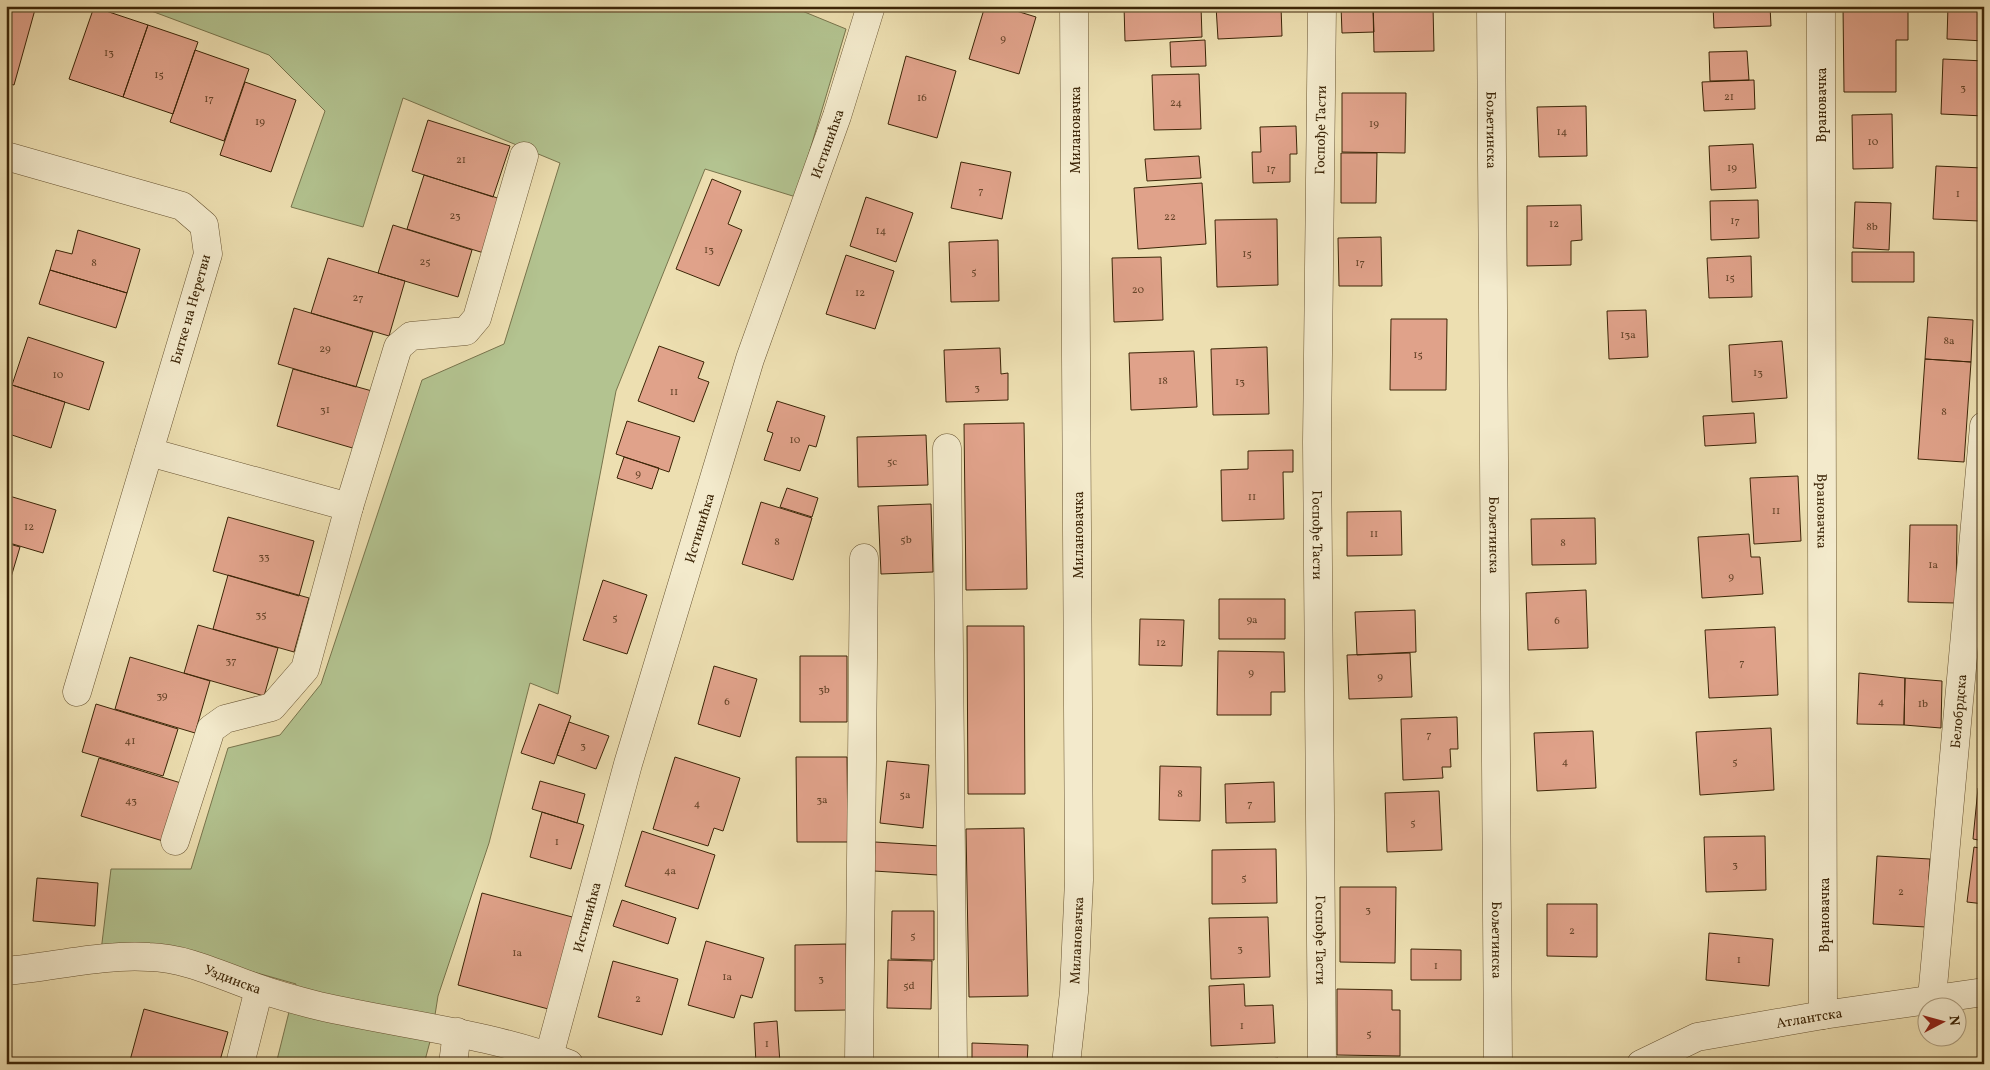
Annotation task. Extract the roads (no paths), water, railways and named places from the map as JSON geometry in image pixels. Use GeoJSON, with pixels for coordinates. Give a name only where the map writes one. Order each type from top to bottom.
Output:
{"type":"FeatureCollection","features":[{"type":"Feature","properties":{"kind":"street","name":"Истинићка"},"geometry":{"type":"LineString","coordinates":[[559,1060],[628,764],[748,368],[837,116],[871,6]]}},
{"type":"Feature","properties":{"kind":"street","name":"Милановачка"},"geometry":{"type":"LineString","coordinates":[[1066,1064],[1074,992],[1080,880],[1074,6]]}},
{"type":"Feature","properties":{"kind":"street","name":"Госпође Тасти"},"geometry":{"type":"LineString","coordinates":[[1322,6],[1317,442],[1322,1064]]}},
{"type":"Feature","properties":{"kind":"street","name":"Бољетинска"},"geometry":{"type":"LineString","coordinates":[[1491,6],[1498,1064]]}},
{"type":"Feature","properties":{"kind":"street","name":"Врановачка"},"geometry":{"type":"LineString","coordinates":[[1820,6],[1820,327],[1825,723],[1823,1015]]}},
{"type":"Feature","properties":{"kind":"street","name":"Битке на Неретви"},"geometry":{"type":"LineString","coordinates":[[6,156],[182,206],[204,225],[208,254],[77,692]]}},
{"type":"Feature","properties":{"kind":"street"},"geometry":{"type":"LineString","coordinates":[[175,841],[211,729],[225,719],[272,707],[305,669],[349,507],[398,347],[411,336],[466,331],[477,318],[524,156]]}},
{"type":"Feature","properties":{"kind":"street","name":"Белобрдска"},"geometry":{"type":"LineString","coordinates":[[1932,998],[1984,426]]}},
{"type":"Feature","properties":{"kind":"street"},"geometry":{"type":"LineString","coordinates":[[947,448],[954,1064]]}},
{"type":"Feature","properties":{"kind":"street"},"geometry":{"type":"LineString","coordinates":[[149,452],[349,507]]}},
{"type":"Feature","properties":{"kind":"street"},"geometry":{"type":"LineString","coordinates":[[859,1064],[864,558]]}},
{"type":"Feature","properties":{"kind":"street","name":"Уздинска"},"geometry":{"type":"LineString","coordinates":[[6,971],[118,958],[150,957],[192,964],[259,989],[319,1006],[457,1032],[559,1060]]}},
{"type":"Feature","properties":{"kind":"street"},"geometry":{"type":"LineString","coordinates":[[240,1064],[259,989]]}},
{"type":"Feature","properties":{"kind":"street","name":"Атлантска"},"geometry":{"type":"LineString","coordinates":[[1932,998],[1984,992]]}},
{"type":"Feature","properties":{"kind":"street","name":"Атлантска"},"geometry":{"type":"LineString","coordinates":[[1640,1064],[1697,1037],[1918,1000]]}},
{"type":"Feature","properties":{"kind":"street"},"geometry":{"type":"LineString","coordinates":[[453,1064],[457,1032]]}}]}
